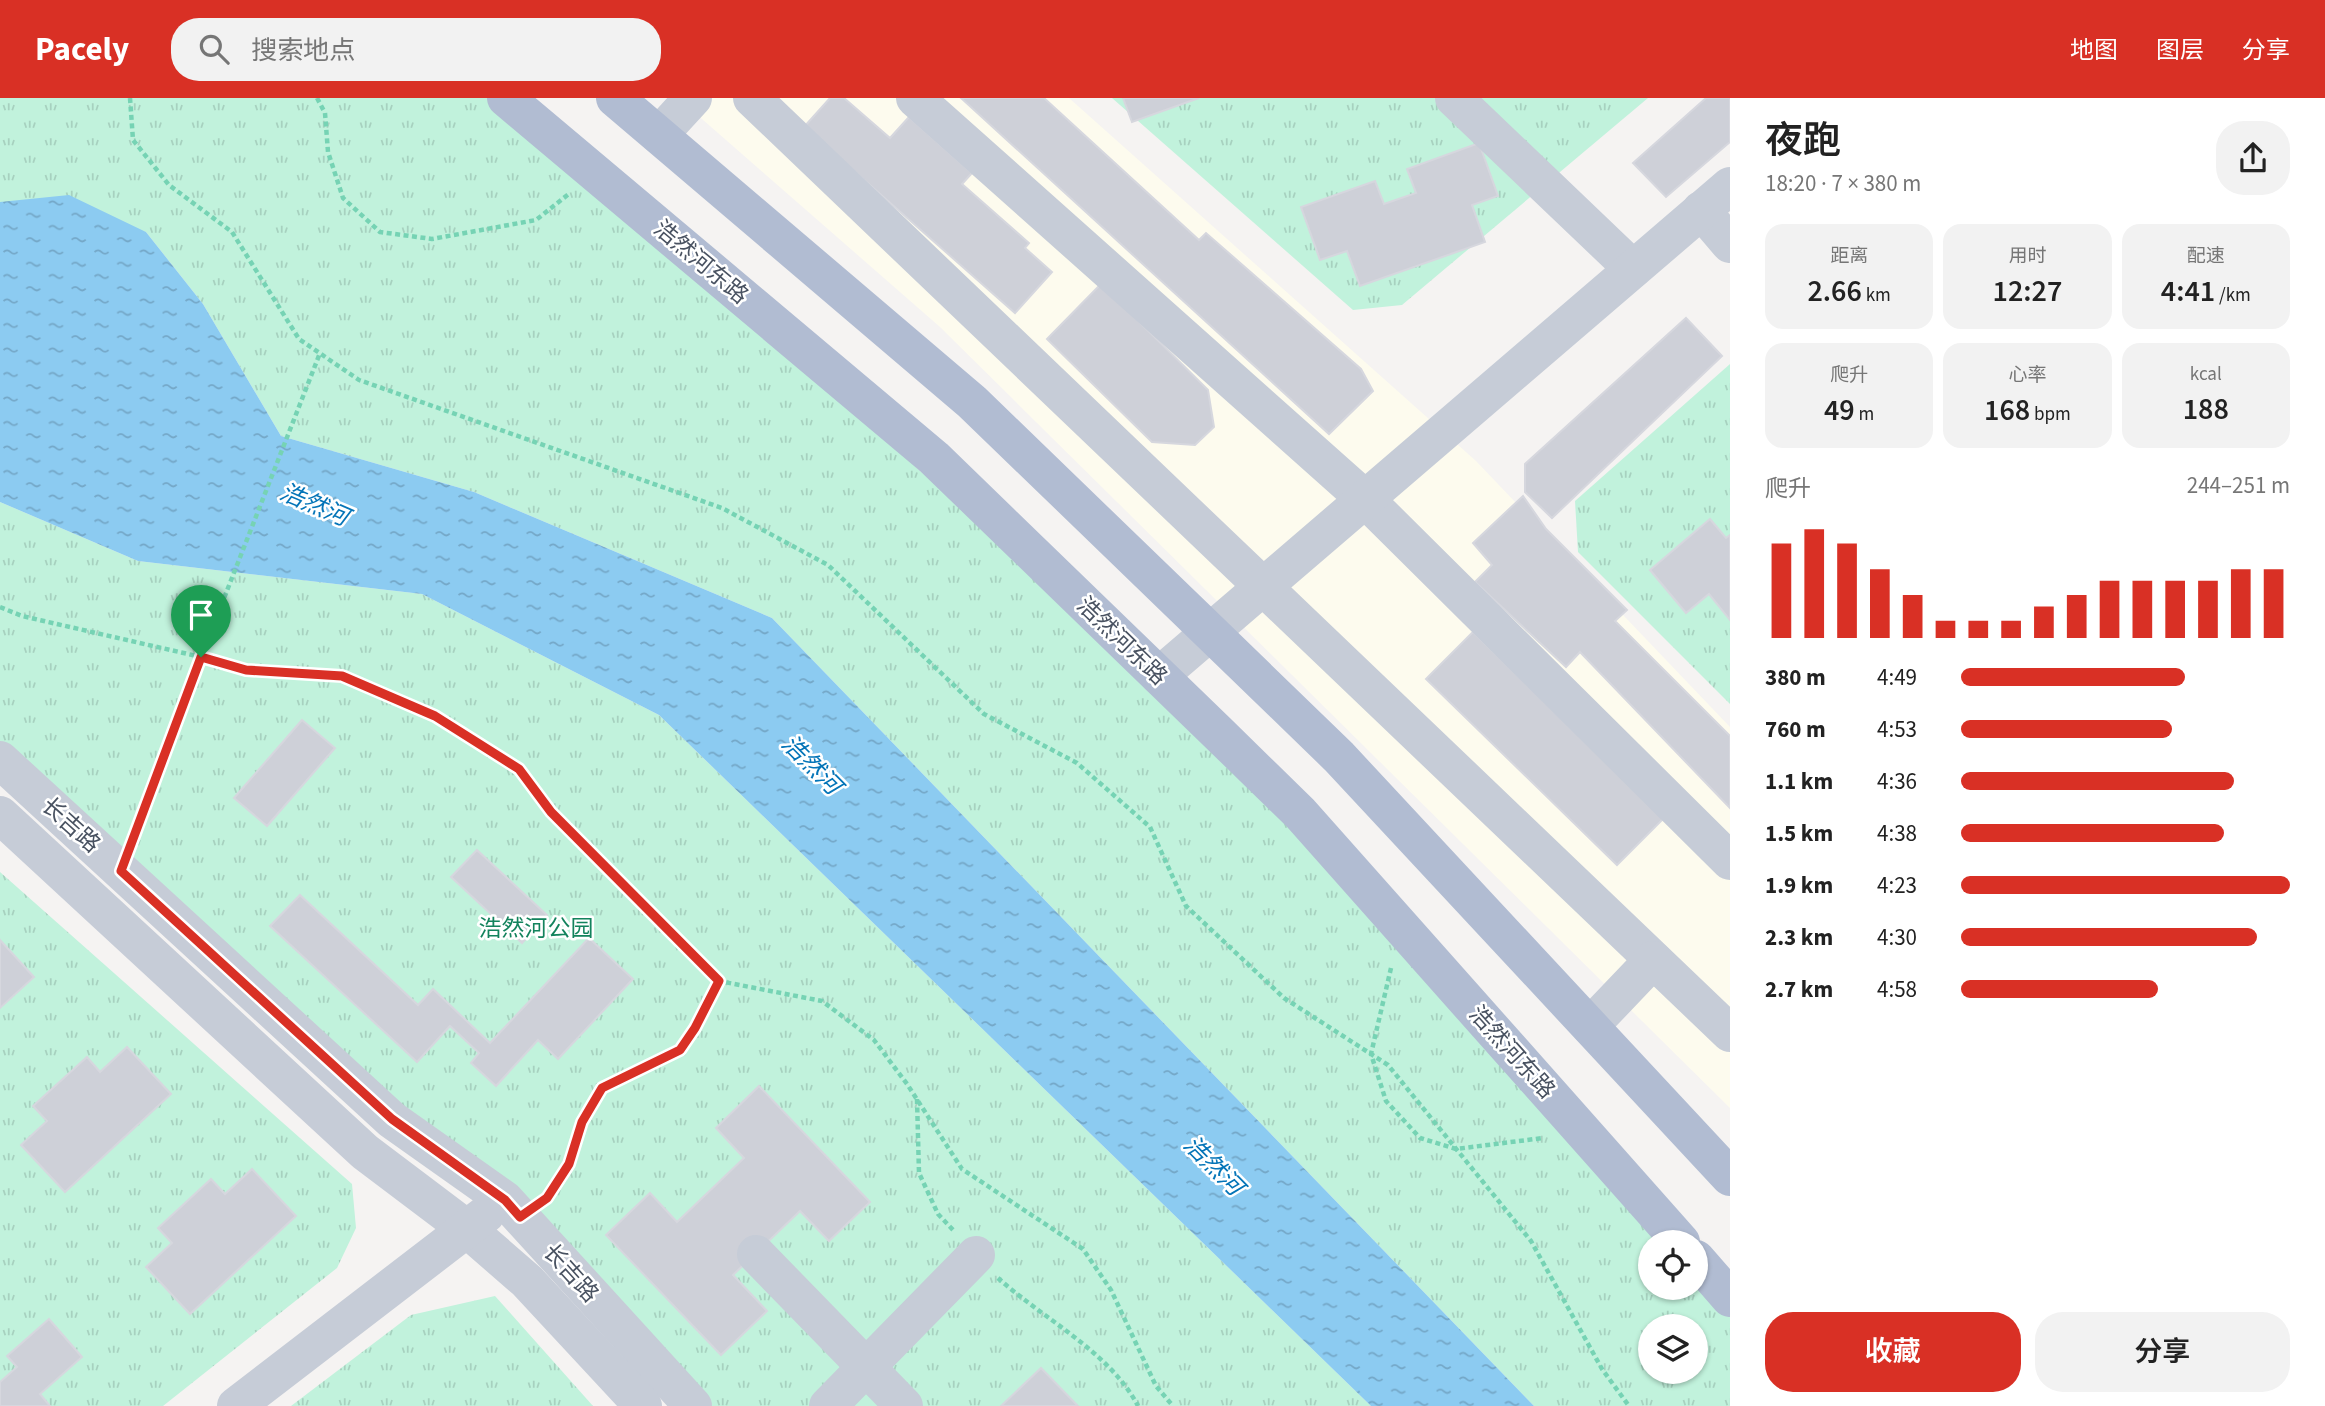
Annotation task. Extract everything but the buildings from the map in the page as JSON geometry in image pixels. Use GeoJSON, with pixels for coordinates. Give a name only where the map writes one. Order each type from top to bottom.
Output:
{"type":"FeatureCollection","features":[{"type":"Feature","properties":{"kind":"main road","name":"浩然河东路"},"geometry":{"type":"LineString","coordinates":[[506,98],[934,458],[1300,813],[1670,1230]]}},
{"type":"Feature","properties":{"kind":"main road"},"geometry":{"type":"LineString","coordinates":[[615,98],[972,402],[1210,632],[1339,757],[1730,1177]]}},
{"type":"Feature","properties":{"kind":"main road"},"geometry":{"type":"LineString","coordinates":[[1708,1273],[1730,1298]]}},
{"type":"Feature","properties":{"kind":"street"},"geometry":{"type":"LineString","coordinates":[[659,135],[693,98]]}},
{"type":"Feature","properties":{"kind":"street"},"geometry":{"type":"LineString","coordinates":[[752,98],[1730,1033]]}},
{"type":"Feature","properties":{"kind":"street"},"geometry":{"type":"LineString","coordinates":[[915,98],[1365,499],[1730,861]]}},
{"type":"Feature","properties":{"kind":"street"},"geometry":{"type":"LineString","coordinates":[[1454,98],[1633,270]]}},
{"type":"Feature","properties":{"kind":"street"},"geometry":{"type":"LineString","coordinates":[[1159,676],[1730,186]]}},
{"type":"Feature","properties":{"kind":"street"},"geometry":{"type":"LineString","coordinates":[[1701,210],[1730,244]]}},
{"type":"Feature","properties":{"kind":"street","name":"长吉路"},"geometry":{"type":"LineString","coordinates":[[0,760],[392,1119],[513,1209],[693,1406]]}},
{"type":"Feature","properties":{"kind":"street","name":"长吉路"},"geometry":{"type":"LineString","coordinates":[[0,815],[365,1152],[467,1229],[527,1281],[643,1406]]}},
{"type":"Feature","properties":{"kind":"street"},"geometry":{"type":"LineString","coordinates":[[1590,1026],[1653,960]]}},
{"type":"Feature","properties":{"kind":"street"},"geometry":{"type":"LineString","coordinates":[[236,1406],[467,1229],[513,1209]]}},
{"type":"Feature","properties":{"kind":"street"},"geometry":{"type":"LineString","coordinates":[[756,1254],[904,1406]]}},
{"type":"Feature","properties":{"kind":"street"},"geometry":{"type":"LineString","coordinates":[[828,1406],[976,1255]]}},
{"type":"Feature","properties":{"kind":"path"},"geometry":{"type":"LineString","coordinates":[[130,98],[133,140],[169,185],[232,232],[299,338],[320,353],[359,380],[722,508],[828,565],[984,714],[1077,763],[1150,827],[1186,906],[1284,998],[1388,1065],[1531,1241],[1602,1369],[1629,1406]]}},
{"type":"Feature","properties":{"kind":"path"},"geometry":{"type":"LineString","coordinates":[[317,98],[325,113],[328,152],[343,198],[380,232],[432,239],[536,219],[595,173]]}},
{"type":"Feature","properties":{"kind":"path"},"geometry":{"type":"LineString","coordinates":[[121,871],[320,353]]}},
{"type":"Feature","properties":{"kind":"path"},"geometry":{"type":"LineString","coordinates":[[0,607],[22,616],[246,670],[342,676],[435,716],[519,769],[551,812],[719,981],[821,1000],[874,1040],[907,1084],[962,1169],[1083,1249],[1111,1290],[1156,1386],[1173,1406]]}},
{"type":"Feature","properties":{"kind":"path"},"geometry":{"type":"LineString","coordinates":[[1400,926],[1371,1054],[1386,1101],[1420,1138],[1456,1149],[1584,1133]]}},
{"type":"Feature","properties":{"kind":"path"},"geometry":{"type":"LineString","coordinates":[[513,1209],[547,1198],[569,1164],[582,1122],[602,1088],[680,1050],[695,1028],[719,981]]}},
{"type":"Feature","properties":{"kind":"shaded area"},"geometry":{"type":"Polygon","coordinates":[[[678,98],[1069,98],[1476,461],[1730,727],[1730,1108],[940,327],[678,98]]]}},
{"type":"Feature","properties":{"kind":"green space"},"geometry":{"type":"Polygon","coordinates":[[[0,98],[506,98],[1300,813],[1670,1230],[1638,1230],[1638,1300],[1708,1300],[1708,1292],[1730,1298],[1730,1406],[1534,1406],[772,618],[474,492],[281,436],[203,304],[146,232],[0,202],[0,98]]]}},
{"type":"Feature","properties":{"kind":"green space"},"geometry":{"type":"Polygon","coordinates":[[[1112,98],[1648,98],[1402,305],[1353,310],[1112,98]]]}},
{"type":"Feature","properties":{"kind":"green space"},"geometry":{"type":"Polygon","coordinates":[[[1730,364],[1730,704],[1578,552],[1575,501],[1730,364]]]}},
{"type":"Feature","properties":{"kind":"green space","name":"浩然河公园"},"geometry":{"type":"Polygon","coordinates":[[[0,502],[138,561],[422,594],[659,715],[1371,1406],[693,1406],[505,1200],[0,760],[0,502]]]}},
{"type":"Feature","properties":{"kind":"green space"},"geometry":{"type":"Polygon","coordinates":[[[0,872],[352,1184],[356,1228],[337,1268],[163,1406],[0,1406],[0,872]]]}},
{"type":"Feature","properties":{"kind":"green space"},"geometry":{"type":"Polygon","coordinates":[[[495,1296],[593,1406],[291,1406],[411,1315],[495,1296]]]}},
{"type":"Feature","properties":{"kind":"water","name":"浩然河"},"geometry":{"type":"Polygon","coordinates":[[[69,195],[146,232],[203,304],[281,436],[474,492],[772,618],[1534,1406],[1371,1406],[659,715],[422,594],[138,561],[0,502],[0,202],[69,195]]]}},
{"type":"Feature","properties":{"kind":"route"},"geometry":{"type":"LineString","coordinates":[[201,657],[246,670],[342,676],[435,716],[519,769],[551,812],[719,981],[695,1028],[680,1050],[602,1088],[582,1122],[569,1164],[547,1198],[520,1217],[505,1200],[392,1119],[121,871],[201,657]]}}]}
